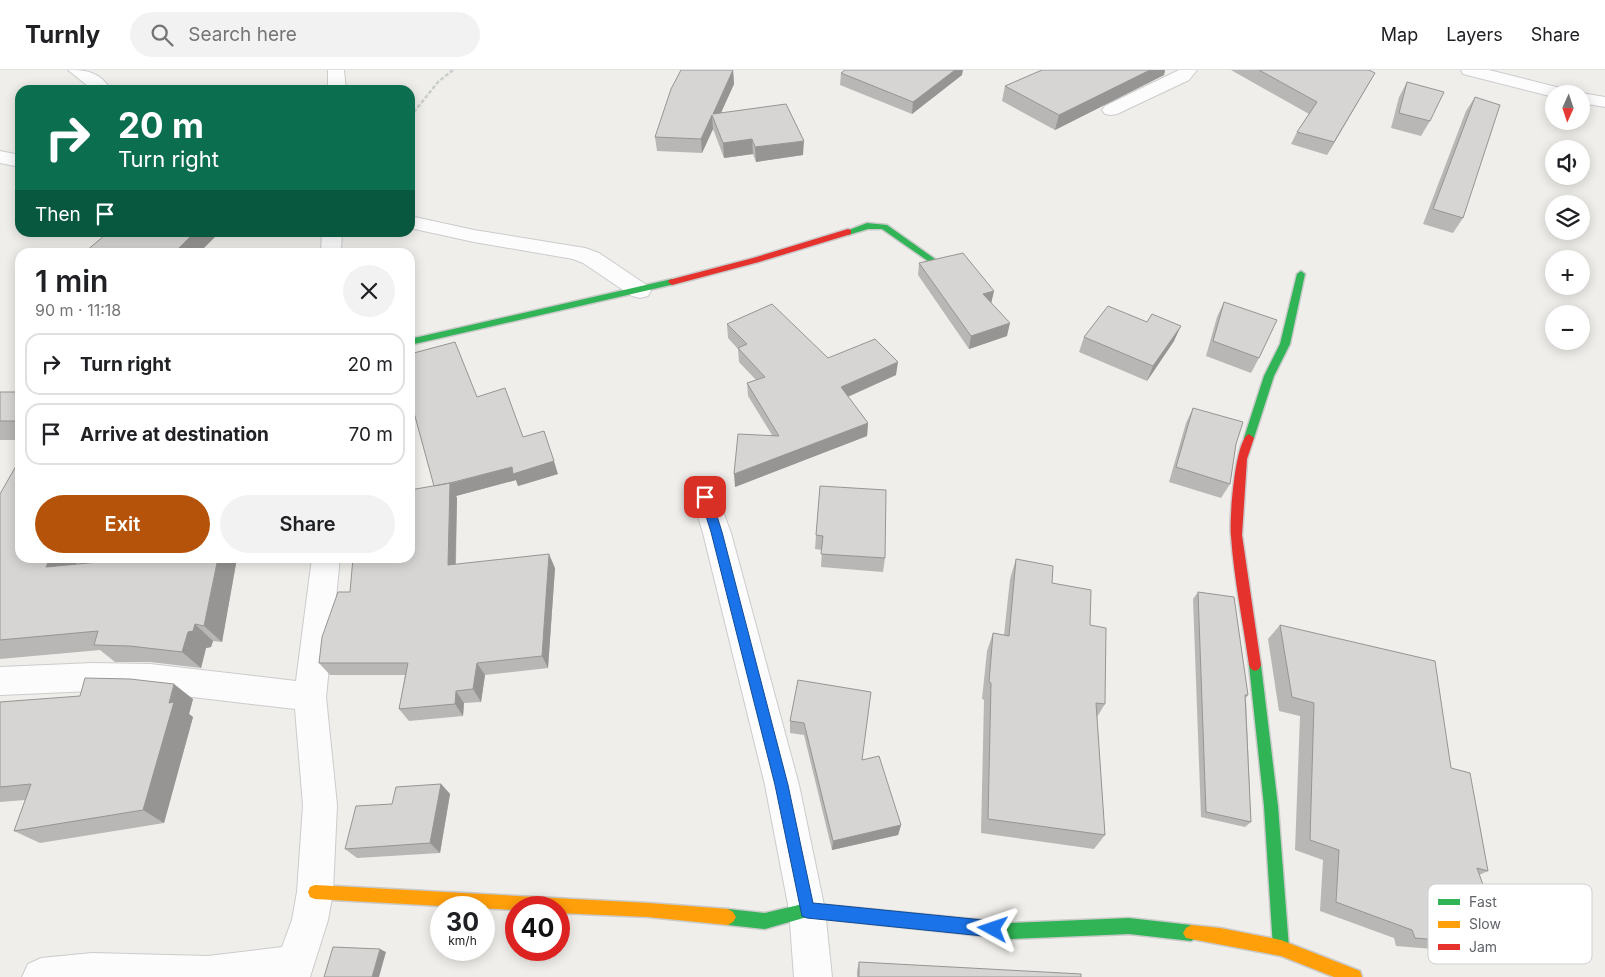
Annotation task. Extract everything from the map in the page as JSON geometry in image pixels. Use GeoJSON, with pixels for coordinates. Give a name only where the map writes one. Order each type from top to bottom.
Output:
{"type":"FeatureCollection","features":[{"type":"Feature","properties":{"kind":"street"},"geometry":{"type":"LineString","coordinates":[[76,70],[99,85]]}},
{"type":"Feature","properties":{"kind":"street"},"geometry":{"type":"LineString","coordinates":[[336,70],[337,85]]}},
{"type":"Feature","properties":{"kind":"street"},"geometry":{"type":"LineString","coordinates":[[1111,110],[1182,76],[1189,70]]}},
{"type":"Feature","properties":{"kind":"street"},"geometry":{"type":"LineString","coordinates":[[1469,70],[1545,90]]}},
{"type":"Feature","properties":{"kind":"street"},"geometry":{"type":"LineString","coordinates":[[1590,100],[1605,102]]}},
{"type":"Feature","properties":{"kind":"street"},"geometry":{"type":"LineString","coordinates":[[0,157],[15,160]]}},
{"type":"Feature","properties":{"kind":"street"},"geometry":{"type":"LineString","coordinates":[[415,223],[474,236],[578,253],[591,258],[640,291]]}},
{"type":"Feature","properties":{"kind":"street"},"geometry":{"type":"LineString","coordinates":[[415,341],[640,291],[756,260],[867,226],[884,227],[931,259]]}},
{"type":"Feature","properties":{"kind":"street"},"geometry":{"type":"LineString","coordinates":[[1281,948],[1275,837],[1265,736],[1236,535],[1242,459],[1269,376],[1285,344],[1301,274]]}},
{"type":"Feature","properties":{"kind":"street"},"geometry":{"type":"LineString","coordinates":[[705,497],[719,542],[782,785],[807,910],[813,977]]}},
{"type":"Feature","properties":{"kind":"street"},"geometry":{"type":"LineString","coordinates":[[40,977],[92,972],[208,975],[260,970],[274,966],[292,972],[310,920],[315,892],[320,804],[310,697],[325,563]]}},
{"type":"Feature","properties":{"kind":"street"},"geometry":{"type":"LineString","coordinates":[[0,681],[82,677],[148,678],[225,684],[310,697]]}},
{"type":"Feature","properties":{"kind":"street"},"geometry":{"type":"LineString","coordinates":[[315,892],[648,910],[765,921],[807,910],[1012,931],[1129,926],[1220,936],[1281,948],[1354,977]]}},
{"type":"Feature","properties":{"kind":"path"},"geometry":{"type":"LineString","coordinates":[[415,111],[438,82],[453,70]]}},
{"type":"Feature","properties":{"kind":"building"},"geometry":{"type":"Polygon","coordinates":[[[681,70],[733,70],[713,114],[786,104],[804,141],[755,147],[752,139],[723,143],[712,115],[701,139],[655,137],[671,89],[681,70]]]}},
{"type":"Feature","properties":{"kind":"building"},"geometry":{"type":"Polygon","coordinates":[[[845,70],[955,70],[913,102],[841,73],[845,70]]]}},
{"type":"Feature","properties":{"kind":"building"},"geometry":{"type":"Polygon","coordinates":[[[1042,70],[1150,70],[1059,115],[1005,86],[1042,70]]]}},
{"type":"Feature","properties":{"kind":"building"},"geometry":{"type":"Polygon","coordinates":[[[1259,70],[1369,70],[1375,73],[1334,142],[1297,132],[1317,102],[1259,70]]]}},
{"type":"Feature","properties":{"kind":"building"},"geometry":{"type":"Polygon","coordinates":[[[1407,82],[1444,92],[1430,121],[1399,113],[1407,82]]]}},
{"type":"Feature","properties":{"kind":"building"},"geometry":{"type":"Polygon","coordinates":[[[1475,97],[1500,105],[1463,218],[1433,209],[1475,97]]]}},
{"type":"Feature","properties":{"kind":"building"},"geometry":{"type":"Polygon","coordinates":[[[103,237],[190,237],[179,248],[90,248],[103,237]]]}},
{"type":"Feature","properties":{"kind":"building"},"geometry":{"type":"Polygon","coordinates":[[[963,253],[994,291],[983,294],[1010,323],[971,336],[919,263],[963,253]]]}},
{"type":"Feature","properties":{"kind":"building"},"geometry":{"type":"Polygon","coordinates":[[[1224,302],[1277,320],[1259,358],[1213,341],[1224,302]]]}},
{"type":"Feature","properties":{"kind":"building"},"geometry":{"type":"Polygon","coordinates":[[[772,304],[828,358],[875,339],[898,362],[841,387],[868,423],[734,474],[738,434],[779,436],[747,383],[765,377],[738,348],[747,344],[727,324],[772,304]]]}},
{"type":"Feature","properties":{"kind":"building"},"geometry":{"type":"Polygon","coordinates":[[[1108,306],[1147,322],[1152,314],[1181,326],[1153,366],[1084,337],[1108,306]]]}},
{"type":"Feature","properties":{"kind":"building"},"geometry":{"type":"Polygon","coordinates":[[[455,342],[477,397],[505,388],[523,437],[544,431],[554,461],[513,474],[512,467],[434,486],[415,416],[415,353],[455,342]]]}},
{"type":"Feature","properties":{"kind":"building"},"geometry":{"type":"Polygon","coordinates":[[[0,392],[15,392],[15,421],[0,421],[0,392]]]}},
{"type":"Feature","properties":{"kind":"building"},"geometry":{"type":"Polygon","coordinates":[[[1193,408],[1243,422],[1236,444],[1230,484],[1176,467],[1193,408]]]}},
{"type":"Feature","properties":{"kind":"building"},"geometry":{"type":"Polygon","coordinates":[[[15,468],[15,563],[48,563],[46,567],[88,563],[217,563],[204,626],[195,624],[193,631],[188,632],[182,652],[130,646],[94,645],[98,631],[0,640],[0,494],[15,468]]]}},
{"type":"Feature","properties":{"kind":"building"},"geometry":{"type":"Polygon","coordinates":[[[450,483],[448,565],[549,554],[542,656],[477,663],[473,689],[456,691],[455,704],[399,709],[408,663],[319,663],[322,637],[338,592],[350,592],[353,563],[415,563],[415,489],[450,483]]]}},
{"type":"Feature","properties":{"kind":"building"},"geometry":{"type":"Polygon","coordinates":[[[820,486],[886,490],[885,558],[821,554],[823,536],[816,535],[820,486]]]}},
{"type":"Feature","properties":{"kind":"building"},"geometry":{"type":"Polygon","coordinates":[[[1016,559],[1053,566],[1052,583],[1091,590],[1090,625],[1106,628],[1105,704],[1096,703],[1105,835],[988,819],[991,683],[989,682],[993,633],[1009,636],[1016,559]]]}},
{"type":"Feature","properties":{"kind":"building"},"geometry":{"type":"Polygon","coordinates":[[[1198,592],[1234,597],[1248,695],[1245,695],[1251,822],[1206,812],[1198,592]]]}},
{"type":"Feature","properties":{"kind":"building"},"geometry":{"type":"Polygon","coordinates":[[[1280,625],[1435,661],[1451,768],[1470,773],[1488,871],[1477,868],[1483,884],[1428,884],[1428,939],[1415,938],[1412,930],[1336,902],[1339,850],[1310,840],[1314,703],[1292,697],[1280,625]]]}},
{"type":"Feature","properties":{"kind":"building"},"geometry":{"type":"Polygon","coordinates":[[[85,678],[130,679],[174,684],[169,703],[174,702],[143,810],[14,831],[31,784],[0,787],[0,702],[80,696],[85,678]]]}},
{"type":"Feature","properties":{"kind":"building"},"geometry":{"type":"Polygon","coordinates":[[[798,680],[871,692],[862,760],[879,756],[901,825],[833,841],[804,723],[790,721],[798,680]]]}},
{"type":"Feature","properties":{"kind":"building"},"geometry":{"type":"Polygon","coordinates":[[[441,784],[430,843],[345,849],[356,806],[392,804],[396,787],[441,784]]]}},
{"type":"Feature","properties":{"kind":"building"},"geometry":{"type":"Polygon","coordinates":[[[333,947],[380,949],[372,977],[324,977],[333,947]]]}},
{"type":"Feature","properties":{"kind":"building"},"geometry":{"type":"Polygon","coordinates":[[[859,962],[1081,974],[1081,977],[859,977],[859,962]]]}},
{"type":"Feature","properties":{"kind":"traffic: fast"},"geometry":{"type":"LineString","coordinates":[[848,232],[867,226],[884,227],[931,259]]}},
{"type":"Feature","properties":{"kind":"traffic: fast"},"geometry":{"type":"LineString","coordinates":[[1249,438],[1269,376],[1285,344],[1301,274]]}},
{"type":"Feature","properties":{"kind":"traffic: fast"},"geometry":{"type":"LineString","coordinates":[[415,341],[672,282]]}},
{"type":"Feature","properties":{"kind":"traffic: fast"},"geometry":{"type":"LineString","coordinates":[[1255,665],[1271,806],[1281,948]]}},
{"type":"Feature","properties":{"kind":"traffic: fast"},"geometry":{"type":"LineString","coordinates":[[728,917],[765,921],[807,910],[1012,931],[1129,926],[1191,933]]}},
{"type":"Feature","properties":{"kind":"traffic: slow"},"geometry":{"type":"LineString","coordinates":[[315,892],[648,910],[728,917]]}},
{"type":"Feature","properties":{"kind":"traffic: slow"},"geometry":{"type":"LineString","coordinates":[[1191,933],[1220,936],[1281,948],[1354,977]]}},
{"type":"Feature","properties":{"kind":"traffic: jam"},"geometry":{"type":"LineString","coordinates":[[672,282],[756,260],[848,232]]}},
{"type":"Feature","properties":{"kind":"traffic: jam"},"geometry":{"type":"LineString","coordinates":[[1249,438],[1242,459],[1236,535],[1255,665]]}},
{"type":"Feature","properties":{"kind":"route"},"geometry":{"type":"LineString","coordinates":[[705,497],[716,532],[782,785],[807,910],[993,929]]}}]}
